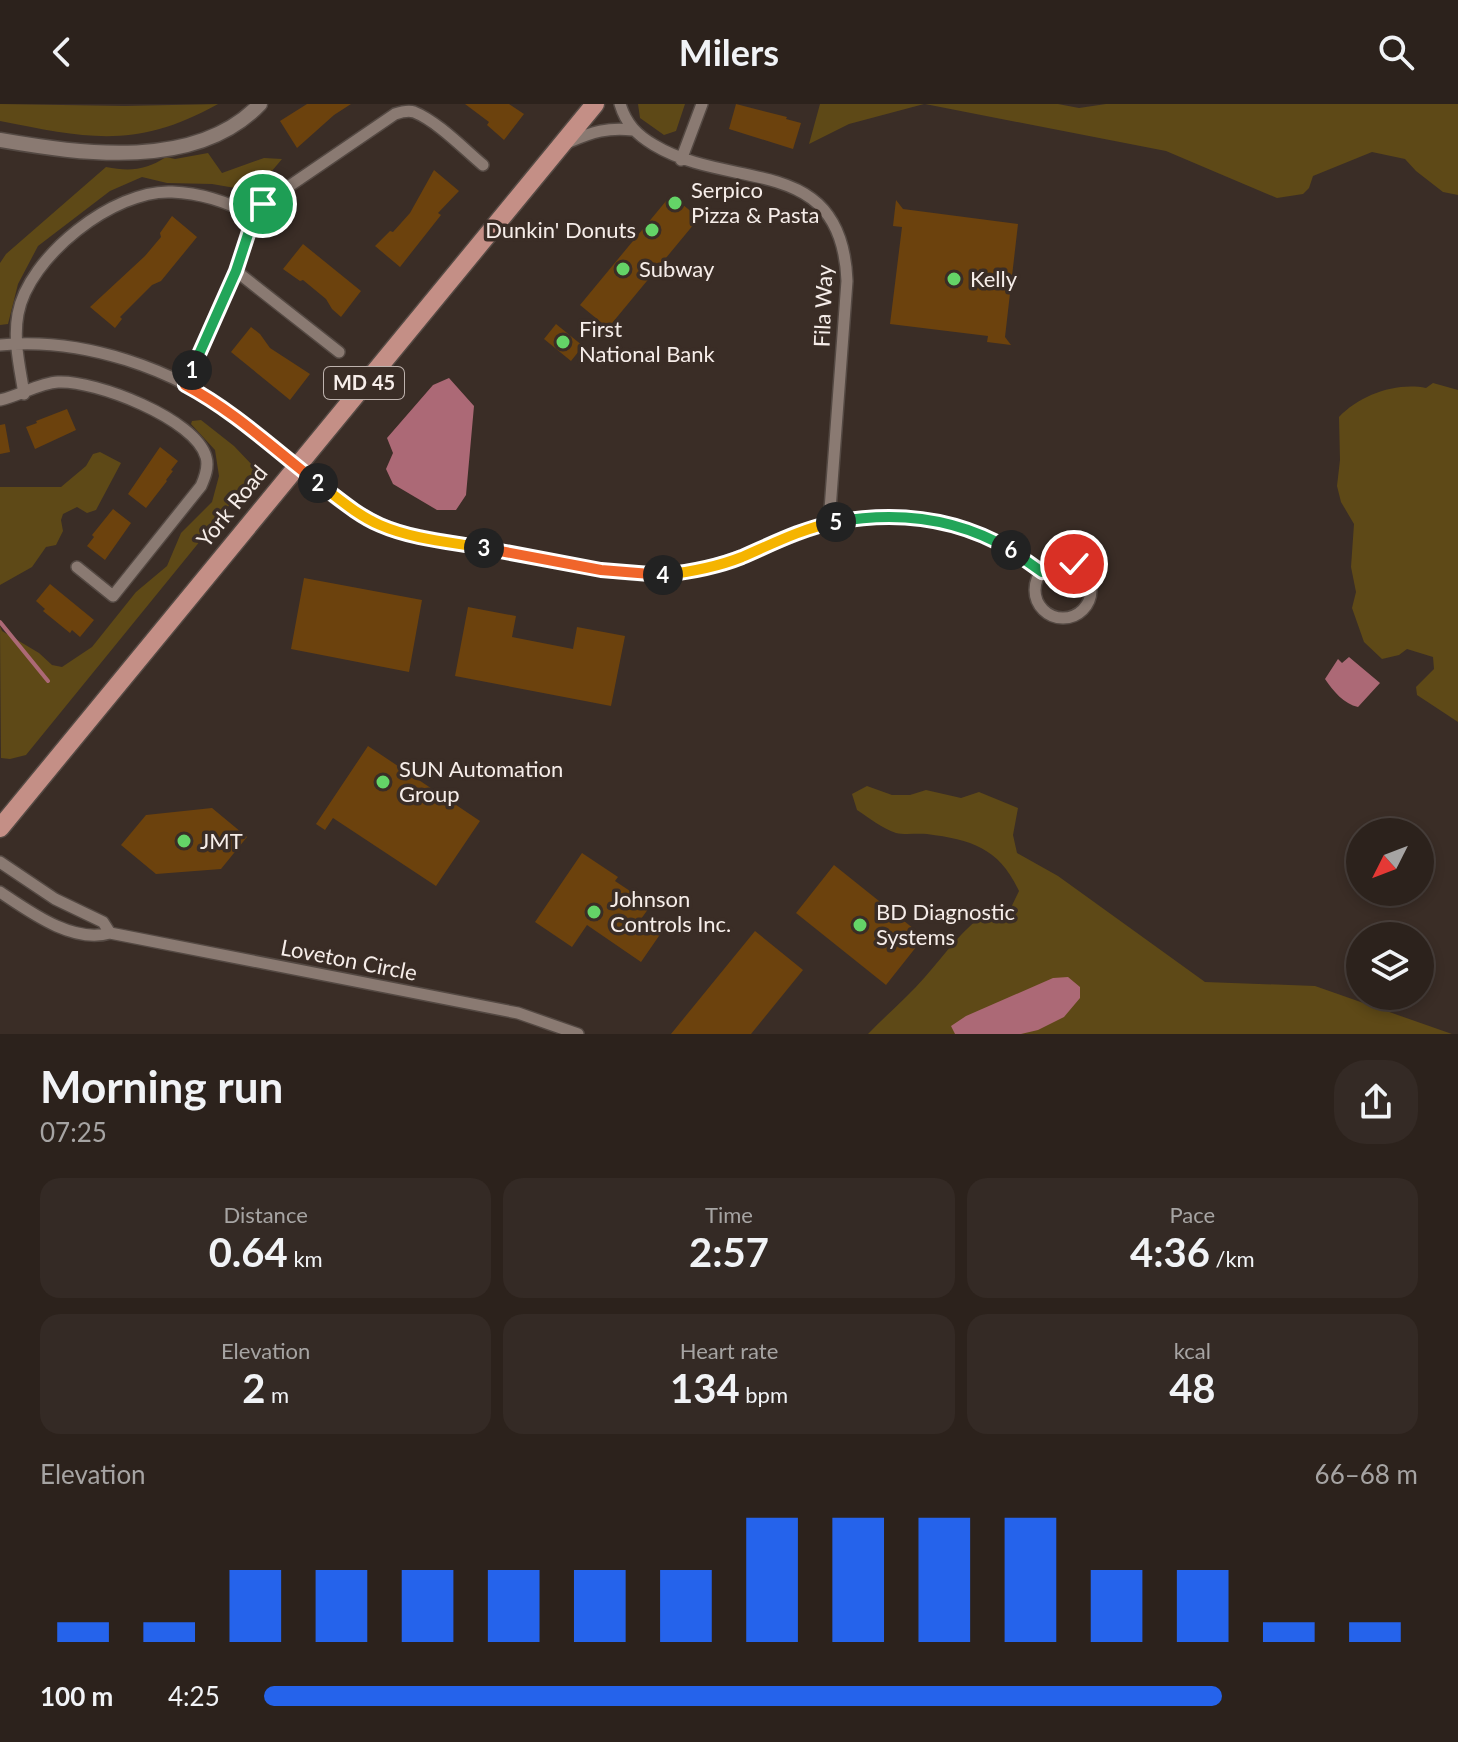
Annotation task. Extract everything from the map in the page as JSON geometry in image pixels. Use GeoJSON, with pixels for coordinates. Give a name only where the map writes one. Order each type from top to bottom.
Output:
{"type":"FeatureCollection","features":[{"type":"Feature","properties":{"kind":"main road","name":"York Road"},"geometry":{"type":"LineString","coordinates":[[0,828],[595,104]]}},
{"type":"Feature","properties":{"kind":"street"},"geometry":{"type":"LineString","coordinates":[[0,140],[57,150],[101,153],[158,150],[196,143],[218,134],[238,124],[260,104]]}},
{"type":"Feature","properties":{"kind":"street"},"geometry":{"type":"LineString","coordinates":[[620,104],[633,130]]}},
{"type":"Feature","properties":{"kind":"street"},"geometry":{"type":"LineString","coordinates":[[681,160],[702,104]]}},
{"type":"Feature","properties":{"kind":"street"},"geometry":{"type":"LineString","coordinates":[[185,385],[236,271],[254,216],[263,204],[395,114],[404,111],[413,112],[431,123],[483,165]]}},
{"type":"Feature","properties":{"kind":"street"},"geometry":{"type":"LineString","coordinates":[[561,145],[597,130],[633,130]]}},
{"type":"Feature","properties":{"kind":"street","name":"Fila Way"},"geometry":{"type":"LineString","coordinates":[[633,130],[681,160],[764,176],[787,184],[818,206],[842,240],[847,281],[829,523]]}},
{"type":"Feature","properties":{"kind":"street"},"geometry":{"type":"LineString","coordinates":[[24,394],[16,344],[18,313],[26,292],[52,253],[94,217],[150,194],[170,192],[205,196],[254,216]]}},
{"type":"Feature","properties":{"kind":"street"},"geometry":{"type":"LineString","coordinates":[[236,271],[339,352]]}},
{"type":"Feature","properties":{"kind":"street"},"geometry":{"type":"LineString","coordinates":[[0,345],[84,349],[122,359],[185,385],[238,418],[352,509],[395,531],[631,574],[685,573],[829,523],[883,516],[910,517],[940,522],[993,539],[1042,572]]}},
{"type":"Feature","properties":{"kind":"street"},"geometry":{"type":"LineString","coordinates":[[0,400],[58,382],[96,388],[144,406],[186,430],[201,444],[207,459],[201,486],[113,596],[77,567]]}},
{"type":"Feature","properties":{"kind":"street"},"geometry":{"type":"LineString","coordinates":[[1056,563],[1069,563],[1082,569],[1091,593],[1084,609],[1067,618],[1048,614],[1036,599],[1037,580],[1042,572],[1056,563]]}},
{"type":"Feature","properties":{"kind":"street","name":"Loveton Circle"},"geometry":{"type":"LineString","coordinates":[[0,862],[55,899],[103,922],[110,933]]}},
{"type":"Feature","properties":{"kind":"street","name":"Loveton Circle"},"geometry":{"type":"LineString","coordinates":[[0,892],[36,915],[97,937],[110,933],[518,1013],[578,1034]]}},
{"type":"Feature","properties":{"kind":"shaded area"},"geometry":{"type":"Polygon","coordinates":[[[0,104],[218,104],[162,128],[111,136],[59,132],[0,121],[0,104]]]}},
{"type":"Feature","properties":{"kind":"shaded area"},"geometry":{"type":"Polygon","coordinates":[[[638,104],[685,104],[676,131],[664,135],[640,118],[638,104]]]}},
{"type":"Feature","properties":{"kind":"shaded area"},"geometry":{"type":"Polygon","coordinates":[[[820,104],[924,104],[849,124],[809,144],[820,104]]]}},
{"type":"Feature","properties":{"kind":"shaded area"},"geometry":{"type":"Polygon","coordinates":[[[925,104],[1058,104],[1079,108],[1106,104],[1458,104],[1458,195],[1443,192],[1405,159],[1372,152],[1313,176],[1303,194],[1277,198],[1166,151],[925,104]]]}},
{"type":"Feature","properties":{"kind":"shaded area"},"geometry":{"type":"Polygon","coordinates":[[[208,153],[222,173],[264,158],[282,159],[266,178],[241,189],[212,184],[167,183],[142,177],[110,191],[38,246],[18,284],[8,324],[0,325],[0,263],[6,254],[106,167],[138,169],[166,157],[175,159],[208,153]]]}},
{"type":"Feature","properties":{"kind":"shaded area"},"geometry":{"type":"Polygon","coordinates":[[[449,378],[474,406],[466,495],[456,510],[437,510],[393,484],[386,469],[393,453],[387,438],[433,385],[449,378]]]}},
{"type":"Feature","properties":{"kind":"shaded area"},"geometry":{"type":"Polygon","coordinates":[[[1433,383],[1458,390],[1458,722],[1417,695],[1416,687],[1434,669],[1433,657],[1407,649],[1399,655],[1382,659],[1364,642],[1352,608],[1356,592],[1351,567],[1354,524],[1341,502],[1337,486],[1339,417],[1357,402],[1379,392],[1403,387],[1426,388],[1433,383]]]}},
{"type":"Feature","properties":{"kind":"shaded area"},"geometry":{"type":"Polygon","coordinates":[[[201,420],[234,446],[254,467],[253,476],[26,755],[1,758],[0,626],[2,631],[39,653],[52,665],[62,667],[92,647],[136,592],[167,566],[181,533],[212,502],[219,476],[215,450],[191,424],[192,421],[201,420]]]}},
{"type":"Feature","properties":{"kind":"shaded area"},"geometry":{"type":"Polygon","coordinates":[[[100,452],[121,463],[96,510],[87,513],[77,507],[63,514],[63,531],[56,545],[46,547],[32,567],[0,585],[0,487],[61,487],[86,466],[93,454],[100,452]]]}},
{"type":"Feature","properties":{"kind":"shaded area"},"geometry":{"type":"Polygon","coordinates":[[[1349,657],[1380,683],[1358,707],[1339,696],[1325,679],[1338,659],[1342,663],[1349,657]]]}},
{"type":"Feature","properties":{"kind":"shaded area"},"geometry":{"type":"Polygon","coordinates":[[[867,786],[892,795],[910,795],[926,790],[961,798],[979,792],[1018,808],[1013,835],[1017,853],[1058,876],[1205,982],[1315,986],[1346,997],[1346,1010],[1384,1010],[1452,1034],[868,1034],[980,917],[990,910],[1007,916],[1019,891],[1003,865],[982,849],[943,836],[896,833],[857,810],[852,794],[867,786]]]}},
{"type":"Feature","properties":{"kind":"shaded area"},"geometry":{"type":"Polygon","coordinates":[[[1068,977],[1080,987],[1080,998],[1064,1017],[1038,1030],[1021,1034],[955,1034],[951,1026],[966,1016],[1053,978],[1068,977]]]}},
{"type":"Feature","properties":{"kind":"building"},"geometry":{"type":"Polygon","coordinates":[[[307,104],[351,104],[297,148],[280,121],[307,104]]]}},
{"type":"Feature","properties":{"kind":"building"},"geometry":{"type":"Polygon","coordinates":[[[465,104],[509,104],[524,114],[504,140],[487,125],[489,122],[465,104]]]}},
{"type":"Feature","properties":{"kind":"building"},"geometry":{"type":"Polygon","coordinates":[[[736,104],[801,123],[793,149],[729,129],[736,104]]]}},
{"type":"Feature","properties":{"kind":"building"},"geometry":{"type":"Polygon","coordinates":[[[434,170],[459,191],[438,213],[441,215],[400,267],[375,246],[410,213],[434,170]]]}},
{"type":"Feature","properties":{"kind":"building"},"geometry":{"type":"Polygon","coordinates":[[[671,195],[699,218],[608,328],[580,305],[671,195]]]}},
{"type":"Feature","properties":{"kind":"building","name":"Kelly"},"geometry":{"type":"Polygon","coordinates":[[[896,200],[903,209],[1018,224],[1005,337],[1011,345],[987,342],[988,336],[890,324],[902,227],[893,226],[896,200]]]}},
{"type":"Feature","properties":{"kind":"building"},"geometry":{"type":"Polygon","coordinates":[[[172,216],[197,237],[161,281],[152,285],[120,317],[122,319],[115,328],[90,307],[145,256],[161,237],[160,233],[172,216]]]}},
{"type":"Feature","properties":{"kind":"building"},"geometry":{"type":"Polygon","coordinates":[[[303,244],[361,291],[341,317],[326,299],[303,280],[283,269],[303,244]]]}},
{"type":"Feature","properties":{"kind":"building","name":"First National Bank"},"geometry":{"type":"Polygon","coordinates":[[[556,324],[583,346],[571,361],[544,339],[556,324]]]}},
{"type":"Feature","properties":{"kind":"building"},"geometry":{"type":"Polygon","coordinates":[[[251,327],[270,348],[310,374],[290,400],[231,352],[251,327]]]}},
{"type":"Feature","properties":{"kind":"building"},"geometry":{"type":"Polygon","coordinates":[[[67,409],[76,430],[35,449],[26,427],[67,409]]]}},
{"type":"Feature","properties":{"kind":"building"},"geometry":{"type":"Polygon","coordinates":[[[5,424],[10,452],[0,454],[0,425],[5,424]]]}},
{"type":"Feature","properties":{"kind":"building"},"geometry":{"type":"Polygon","coordinates":[[[160,447],[178,461],[146,508],[128,494],[160,447]]]}},
{"type":"Feature","properties":{"kind":"building"},"geometry":{"type":"Polygon","coordinates":[[[113,509],[131,523],[105,560],[87,546],[113,509]]]}},
{"type":"Feature","properties":{"kind":"building"},"geometry":{"type":"Polygon","coordinates":[[[304,578],[422,600],[409,672],[291,649],[304,578]]]}},
{"type":"Feature","properties":{"kind":"building"},"geometry":{"type":"Polygon","coordinates":[[[50,584],[94,620],[80,637],[72,630],[70,633],[43,611],[45,609],[36,601],[50,584]]]}},
{"type":"Feature","properties":{"kind":"building"},"geometry":{"type":"Polygon","coordinates":[[[468,607],[516,616],[512,637],[573,649],[577,627],[625,636],[611,706],[455,676],[468,607]]]}},
{"type":"Feature","properties":{"kind":"building","name":"SUN Automation Group"},"geometry":{"type":"Polygon","coordinates":[[[368,746],[480,821],[436,886],[333,818],[325,830],[316,824],[368,746]]]}},
{"type":"Feature","properties":{"kind":"building","name":"JMT"},"geometry":{"type":"Polygon","coordinates":[[[212,808],[247,837],[221,869],[156,874],[121,845],[146,815],[212,808]]]}},
{"type":"Feature","properties":{"kind":"building","name":"Johnson Controls Inc."},"geometry":{"type":"Polygon","coordinates":[[[582,853],[618,877],[615,881],[651,905],[641,919],[661,933],[641,962],[587,925],[572,947],[535,922],[582,853]]]}},
{"type":"Feature","properties":{"kind":"building","name":"BD Diagnostic Systems"},"geometry":{"type":"Polygon","coordinates":[[[834,865],[924,937],[886,985],[796,913],[834,865]]]}},
{"type":"Feature","properties":{"kind":"building"},"geometry":{"type":"Polygon","coordinates":[[[755,931],[803,970],[751,1034],[671,1034],[755,931]]]}},
{"type":"Feature","properties":{"kind":"waterway"},"geometry":{"type":"LineString","coordinates":[[0,622],[48,681]]}},
{"type":"Feature","properties":{"kind":"place","name":"Serpico Pizza & Pasta"},"geometry":{"type":"Point","coordinates":[675,203]}},
{"type":"Feature","properties":{"kind":"place","name":"Dunkin' Donuts"},"geometry":{"type":"Point","coordinates":[652,230]}},
{"type":"Feature","properties":{"kind":"place","name":"Subway"},"geometry":{"type":"Point","coordinates":[623,269]}},
{"type":"Feature","properties":{"kind":"place","name":"Kelly"},"geometry":{"type":"Point","coordinates":[954,279]}},
{"type":"Feature","properties":{"kind":"place","name":"First National Bank"},"geometry":{"type":"Point","coordinates":[563,342]}},
{"type":"Feature","properties":{"kind":"place","name":"SUN Automation Group"},"geometry":{"type":"Point","coordinates":[383,782]}},
{"type":"Feature","properties":{"kind":"place","name":"JMT"},"geometry":{"type":"Point","coordinates":[184,841]}},
{"type":"Feature","properties":{"kind":"place","name":"Johnson Controls Inc."},"geometry":{"type":"Point","coordinates":[594,912]}},
{"type":"Feature","properties":{"kind":"place","name":"BD Diagnostic Systems"},"geometry":{"type":"Point","coordinates":[860,925]}},
{"type":"Feature","properties":{"kind":"route"},"geometry":{"type":"LineString","coordinates":[[263,204],[249,227],[236,271],[185,385],[213,400],[352,509],[381,525],[409,534],[601,570],[660,575],[685,573],[739,558],[829,523],[883,516],[910,517],[971,530],[993,539],[1042,572],[1056,563],[1074,564]]}}]}
